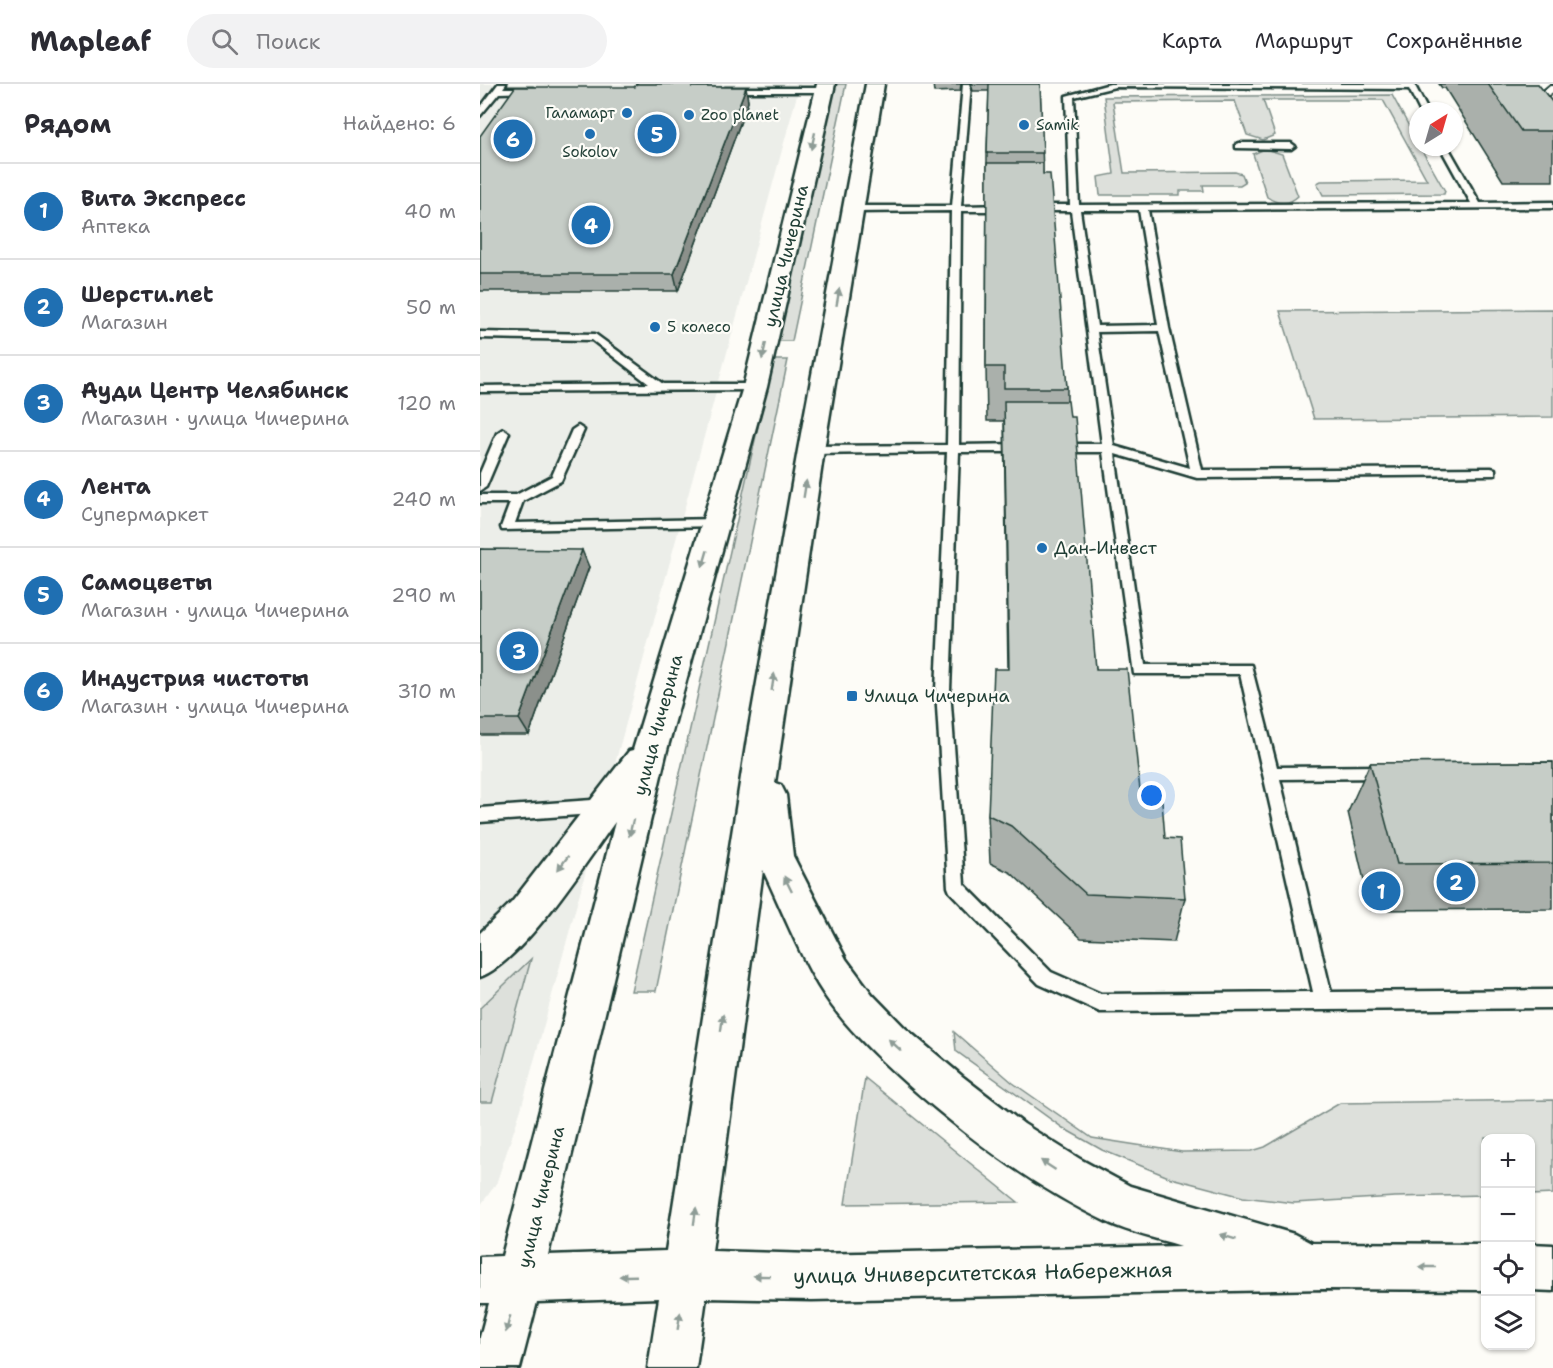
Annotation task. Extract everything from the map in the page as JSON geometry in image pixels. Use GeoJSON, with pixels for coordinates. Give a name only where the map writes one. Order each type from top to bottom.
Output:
{"type":"FeatureCollection","features":[{"type":"Feature","properties":{"kind":"main road"},"geometry":{"type":"LineString","coordinates":[[672,1368],[764,740],[811,450],[875,84]]}},
{"type":"Feature","properties":{"kind":"main road","name":"улица Чичерина"},"geometry":{"type":"LineString","coordinates":[[496,1368],[500,1279],[755,387],[825,87]]}},
{"type":"Feature","properties":{"kind":"main road"},"geometry":{"type":"LineString","coordinates":[[764,740],[775,857],[832,972],[858,1007],[891,1042],[947,1091],[1009,1139],[1064,1175],[1123,1206],[1324,1266]]}},
{"type":"Feature","properties":{"kind":"main road"},"geometry":{"type":"LineString","coordinates":[[480,959],[525,914],[650,750]]}},
{"type":"Feature","properties":{"kind":"main road","name":"улица Университетская Набережная"},"geometry":{"type":"LineString","coordinates":[[500,1279],[687,1274],[812,1277],[1324,1266],[1481,1267]]}},
{"type":"Feature","properties":{"kind":"main road"},"geometry":{"type":"LineString","coordinates":[[1535,1267],[1553,1268]]}},
{"type":"Feature","properties":{"kind":"lane"},"geometry":{"type":"LineString","coordinates":[[968,84],[956,208],[954,448],[943,690],[956,886],[1045,978],[1100,1003],[1553,999]]}},
{"type":"Feature","properties":{"kind":"lane"},"geometry":{"type":"LineString","coordinates":[[1324,1001],[1246,669],[1139,670],[1075,208],[1070,96],[1115,85],[1410,85],[1419,102]]}},
{"type":"Feature","properties":{"kind":"lane"},"geometry":{"type":"LineString","coordinates":[[480,114],[499,87],[542,90]]}},
{"type":"Feature","properties":{"kind":"lane"},"geometry":{"type":"LineString","coordinates":[[720,90],[825,87]]}},
{"type":"Feature","properties":{"kind":"lane"},"geometry":{"type":"LineString","coordinates":[[1553,88],[1536,100],[1553,122]]}},
{"type":"Feature","properties":{"kind":"lane"},"geometry":{"type":"LineString","coordinates":[[1239,146],[1292,146]]}},
{"type":"Feature","properties":{"kind":"lane"},"geometry":{"type":"LineString","coordinates":[[1449,156],[1477,206]]}},
{"type":"Feature","properties":{"kind":"lane"},"geometry":{"type":"LineString","coordinates":[[1028,208],[1553,205]]}},
{"type":"Feature","properties":{"kind":"lane"},"geometry":{"type":"LineString","coordinates":[[1143,207],[1164,328],[1197,474]]}},
{"type":"Feature","properties":{"kind":"lane"},"geometry":{"type":"LineString","coordinates":[[854,209],[1016,208]]}},
{"type":"Feature","properties":{"kind":"lane"},"geometry":{"type":"LineString","coordinates":[[1092,329],[1164,328]]}},
{"type":"Feature","properties":{"kind":"lane"},"geometry":{"type":"LineString","coordinates":[[480,335],[595,337],[661,388]]}},
{"type":"Feature","properties":{"kind":"lane"},"geometry":{"type":"LineString","coordinates":[[480,389],[755,387]]}},
{"type":"Feature","properties":{"kind":"lane"},"geometry":{"type":"LineString","coordinates":[[480,500],[518,499],[557,478],[578,430]]}},
{"type":"Feature","properties":{"kind":"lane"},"geometry":{"type":"LineString","coordinates":[[480,487],[503,433]]}},
{"type":"Feature","properties":{"kind":"lane"},"geometry":{"type":"LineString","coordinates":[[811,450],[1108,448],[1197,474],[1491,472]]}},
{"type":"Feature","properties":{"kind":"lane"},"geometry":{"type":"LineString","coordinates":[[518,499],[507,527],[716,523]]}},
{"type":"Feature","properties":{"kind":"lane"},"geometry":{"type":"LineString","coordinates":[[1270,773],[1399,772]]}},
{"type":"Feature","properties":{"kind":"lane"},"geometry":{"type":"LineString","coordinates":[[480,815],[607,806]]}},
{"type":"Feature","properties":{"kind":"shaded area"},"geometry":{"type":"Polygon","coordinates":[[[480,84],[800,84],[521,1109],[496,1184],[480,1206],[480,84]]]}},
{"type":"Feature","properties":{"kind":"shaded area"},"geometry":{"type":"Polygon","coordinates":[[[835,84],[846,84],[792,341],[777,341],[835,84]]]}},
{"type":"Feature","properties":{"kind":"shaded area"},"geometry":{"type":"Polygon","coordinates":[[[1392,95],[1409,126],[1409,147],[1383,100],[1263,100],[1275,135],[1263,140],[1247,135],[1235,101],[1113,102],[1124,173],[1235,172],[1242,174],[1245,182],[1240,185],[1203,185],[1204,191],[1180,191],[1180,195],[1100,195],[1098,177],[1114,174],[1104,97],[1392,95]]]}},
{"type":"Feature","properties":{"kind":"shaded area"},"geometry":{"type":"Polygon","coordinates":[[[1265,149],[1282,154],[1298,196],[1291,201],[1279,202],[1267,197],[1253,154],[1265,149]]]}},
{"type":"Feature","properties":{"kind":"shaded area"},"geometry":{"type":"Polygon","coordinates":[[[1414,156],[1425,156],[1445,191],[1444,194],[1323,195],[1317,183],[1321,181],[1427,180],[1414,156]]]}},
{"type":"Feature","properties":{"kind":"shaded area"},"geometry":{"type":"Polygon","coordinates":[[[1553,309],[1553,417],[1314,419],[1280,311],[1553,309]]]}},
{"type":"Feature","properties":{"kind":"shaded area"},"geometry":{"type":"Polygon","coordinates":[[[773,360],[788,360],[656,991],[631,991],[773,360]]]}},
{"type":"Feature","properties":{"kind":"shaded area"},"geometry":{"type":"Polygon","coordinates":[[[531,959],[492,1102],[480,1102],[480,1008],[531,959]]]}},
{"type":"Feature","properties":{"kind":"shaded area"},"geometry":{"type":"Polygon","coordinates":[[[954,1032],[1013,1083],[1092,1138],[1182,1152],[1252,1151],[1265,1147],[1340,1103],[1553,1100],[1553,1194],[1535,1195],[1535,1134],[1481,1134],[1481,1195],[1294,1203],[1243,1197],[1171,1178],[1102,1150],[1063,1128],[956,1051],[954,1032]]]}},
{"type":"Feature","properties":{"kind":"shaded area"},"geometry":{"type":"Polygon","coordinates":[[[865,1078],[1018,1202],[845,1204],[865,1078]]]}},
{"type":"Feature","properties":{"kind":"building"},"geometry":{"type":"Polygon","coordinates":[[[636,84],[746,87],[674,274],[480,274],[480,136],[515,87],[635,87],[636,84]]]}},
{"type":"Feature","properties":{"kind":"building"},"geometry":{"type":"Polygon","coordinates":[[[989,84],[1040,84],[1043,153],[987,153],[989,84]]]}},
{"type":"Feature","properties":{"kind":"building"},"geometry":{"type":"Polygon","coordinates":[[[1488,84],[1538,84],[1553,103],[1553,131],[1521,131],[1488,84]]]}},
{"type":"Feature","properties":{"kind":"building"},"geometry":{"type":"Polygon","coordinates":[[[987,163],[1043,163],[1043,174],[1050,174],[1067,388],[1004,388],[1004,367],[986,367],[987,163]]]}},
{"type":"Feature","properties":{"kind":"building"},"geometry":{"type":"Polygon","coordinates":[[[1004,401],[1068,401],[1070,417],[1075,417],[1096,669],[1127,669],[1141,799],[1162,801],[1165,838],[1180,839],[1185,898],[1086,894],[1011,826],[988,815],[994,669],[1009,669],[1004,401]]]}},
{"type":"Feature","properties":{"kind":"building"},"geometry":{"type":"Polygon","coordinates":[[[480,549],[582,550],[519,719],[480,719],[480,549]]]}},
{"type":"Feature","properties":{"kind":"building"},"geometry":{"type":"Polygon","coordinates":[[[1553,762],[1553,863],[1397,864],[1370,763],[1553,762]]]}},
{"type":"Feature","properties":{"kind":"place","name":"Галамарт"},"geometry":{"type":"Point","coordinates":[627,113]}},
{"type":"Feature","properties":{"kind":"place","name":"Zoo planet"},"geometry":{"type":"Point","coordinates":[689,115]}},
{"type":"Feature","properties":{"kind":"place","name":"Samik"},"geometry":{"type":"Point","coordinates":[1024,125]}},
{"type":"Feature","properties":{"kind":"place","name":"Sokolov"},"geometry":{"type":"Point","coordinates":[590,134]}},
{"type":"Feature","properties":{"kind":"place","name":"Самоцветы"},"geometry":{"type":"Point","coordinates":[657,134]}},
{"type":"Feature","properties":{"kind":"place","name":"Индустрия чистоты"},"geometry":{"type":"Point","coordinates":[513,139]}},
{"type":"Feature","properties":{"kind":"place","name":"Лента"},"geometry":{"type":"Point","coordinates":[591,225]}},
{"type":"Feature","properties":{"kind":"place","name":"5 колесо"},"geometry":{"type":"Point","coordinates":[655,327]}},
{"type":"Feature","properties":{"kind":"place","name":"Дан-Инвест"},"geometry":{"type":"Point","coordinates":[1042,548]}},
{"type":"Feature","properties":{"kind":"place","name":"Ауди Центр Челябинск"},"geometry":{"type":"Point","coordinates":[519,651]}},
{"type":"Feature","properties":{"kind":"place","name":"Улица Чичерина"},"geometry":{"type":"Point","coordinates":[852,696]}},
{"type":"Feature","properties":{"kind":"place","name":"Шерсти.net"},"geometry":{"type":"Point","coordinates":[1456,882]}},
{"type":"Feature","properties":{"kind":"place","name":"Вита Экспресс"},"geometry":{"type":"Point","coordinates":[1381,891]}}]}
